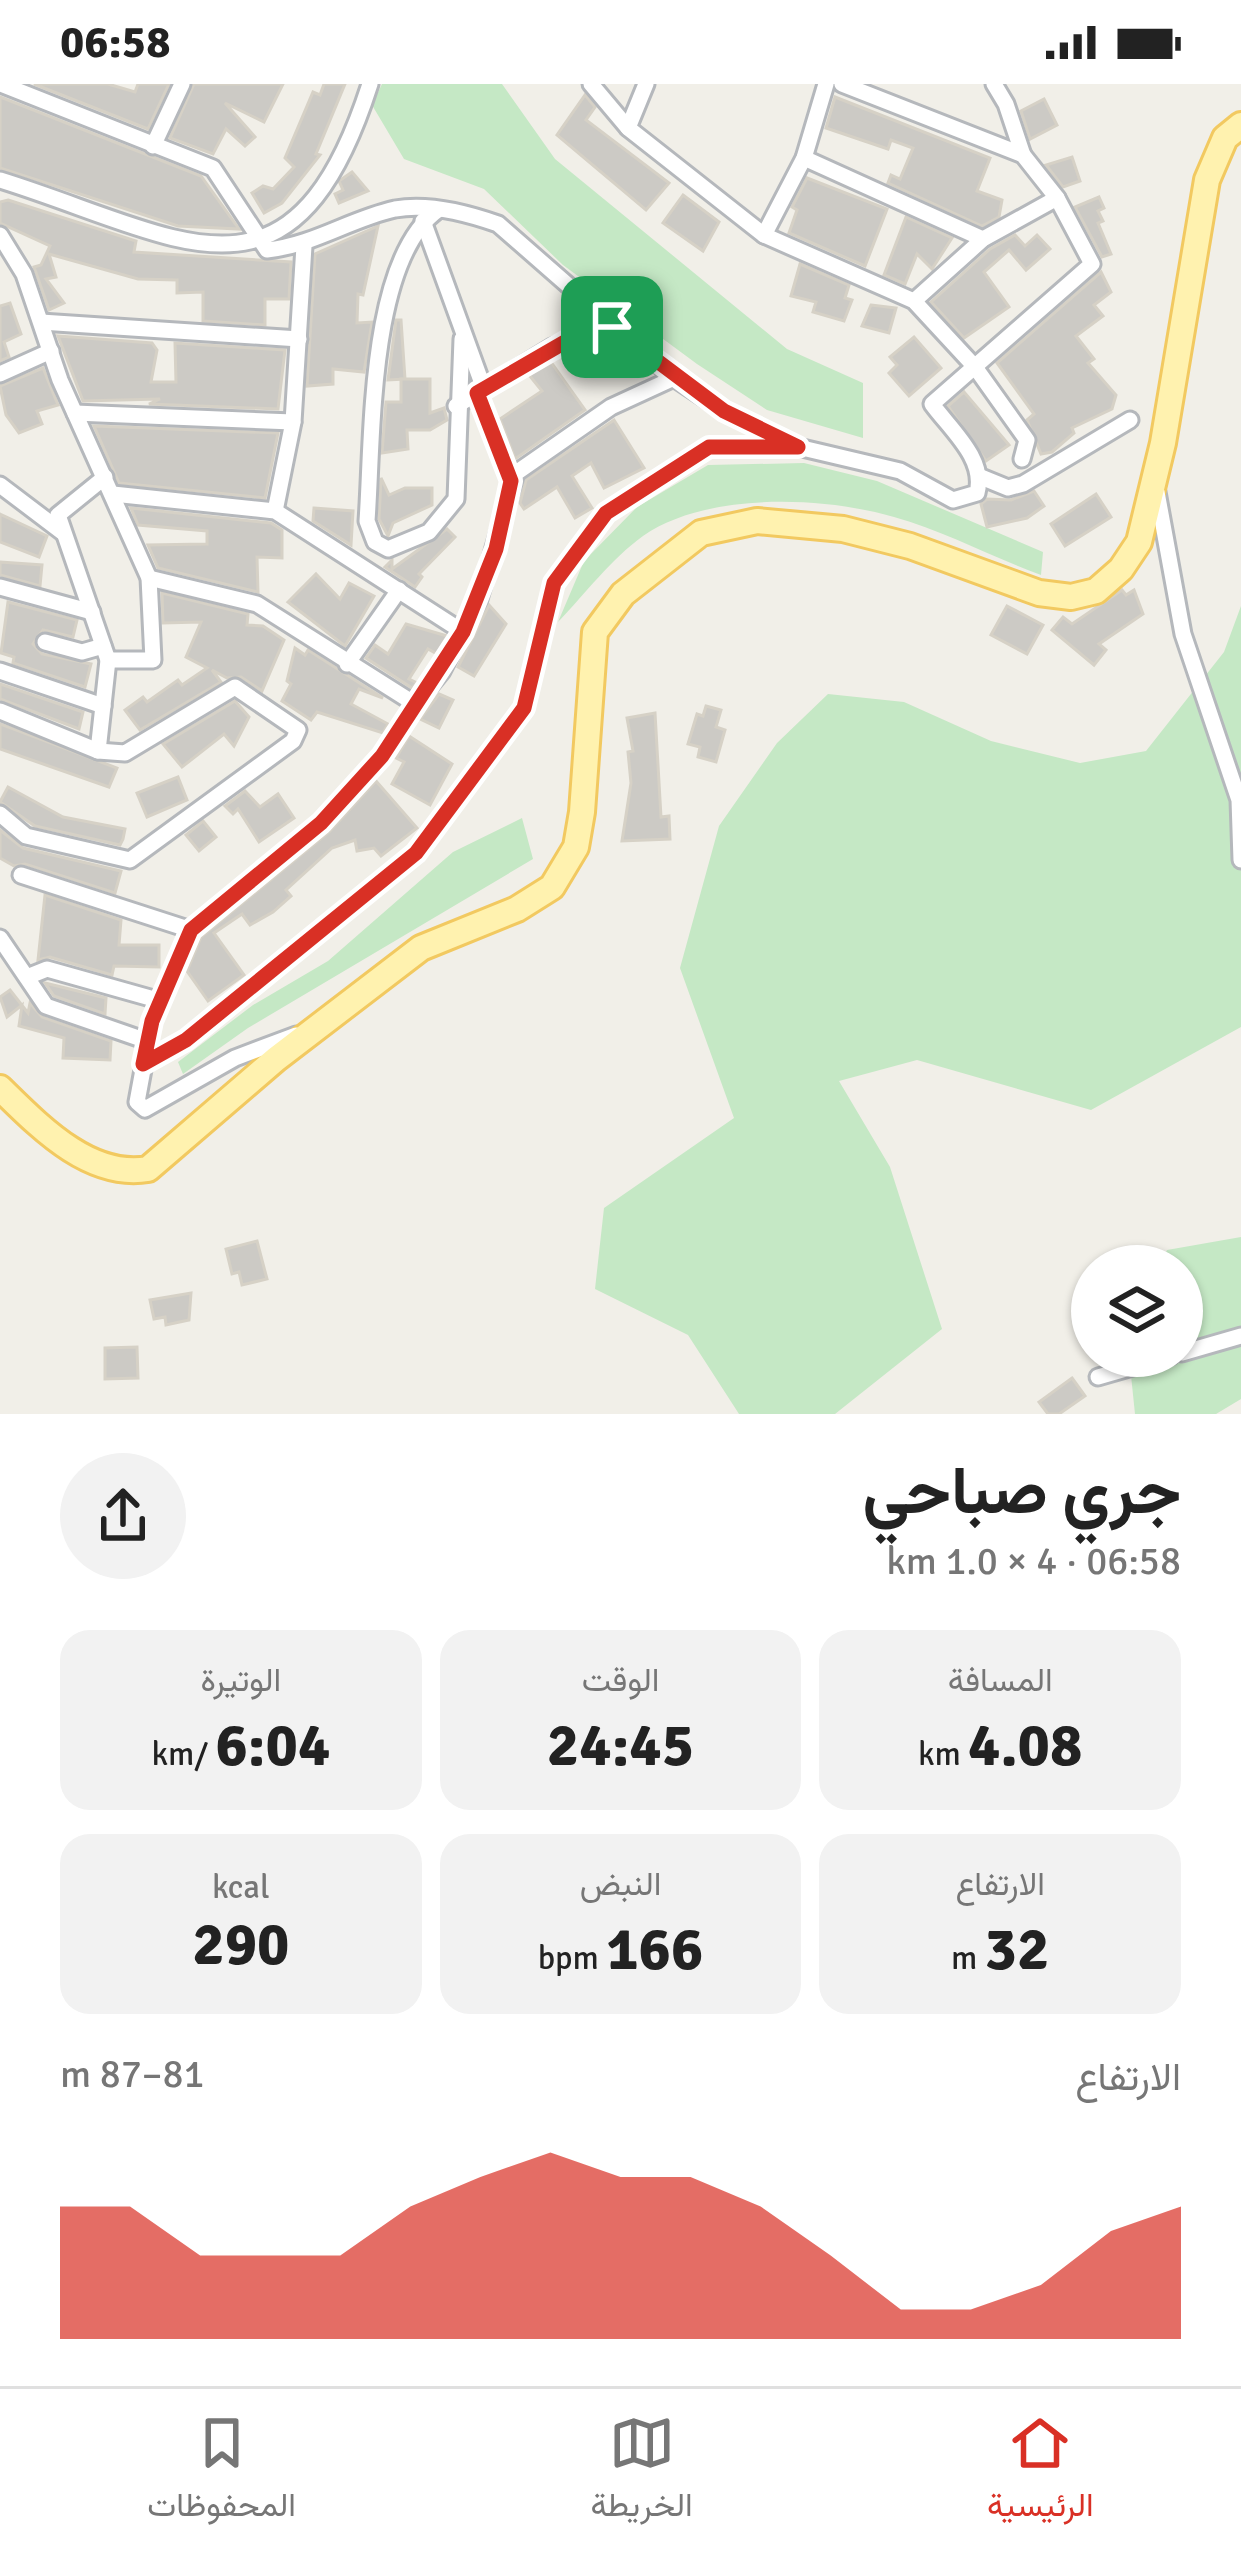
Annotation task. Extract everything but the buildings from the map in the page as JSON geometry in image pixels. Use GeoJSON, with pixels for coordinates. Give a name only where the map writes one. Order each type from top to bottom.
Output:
{"type":"FeatureCollection","features":[{"type":"Feature","properties":{"kind":"main road"},"geometry":{"type":"LineString","coordinates":[[0,1088],[71,1149],[106,1168],[148,1169],[422,948],[517,909],[552,887],[566,869],[581,812],[595,632],[623,594],[700,533],[758,521],[843,529],[910,546],[1039,593],[1071,597],[1096,591],[1121,569],[1139,542],[1155,477],[1207,180],[1225,138],[1241,125]]}},
{"type":"Feature","properties":{"kind":"street"},"geometry":{"type":"LineString","coordinates":[[1,84],[212,168],[267,250],[304,246],[396,209],[462,211],[498,224],[612,327],[674,378],[724,411],[798,447],[900,471],[953,500],[977,493],[981,477]]}},
{"type":"Feature","properties":{"kind":"street"},"geometry":{"type":"LineString","coordinates":[[153,146],[182,84]]}},
{"type":"Feature","properties":{"kind":"street"},"geometry":{"type":"LineString","coordinates":[[0,179],[214,249],[260,238],[298,215],[331,178],[370,84]]}},
{"type":"Feature","properties":{"kind":"street"},"geometry":{"type":"LineString","coordinates":[[591,84],[628,128],[764,235],[914,301],[974,367],[1049,468]]}},
{"type":"Feature","properties":{"kind":"street"},"geometry":{"type":"LineString","coordinates":[[628,128],[646,84]]}},
{"type":"Feature","properties":{"kind":"street"},"geometry":{"type":"LineString","coordinates":[[764,235],[804,158],[826,84]]}},
{"type":"Feature","properties":{"kind":"street"},"geometry":{"type":"LineString","coordinates":[[842,84],[1023,155]]}},
{"type":"Feature","properties":{"kind":"street"},"geometry":{"type":"LineString","coordinates":[[994,84],[1023,155],[1057,198],[1092,264],[974,367],[940,405],[981,477],[1008,488],[1106,439],[1130,420]]}},
{"type":"Feature","properties":{"kind":"street"},"geometry":{"type":"LineString","coordinates":[[804,158],[983,239]]}},
{"type":"Feature","properties":{"kind":"street"},"geometry":{"type":"LineString","coordinates":[[914,301],[983,239],[1057,198]]}},
{"type":"Feature","properties":{"kind":"street"},"geometry":{"type":"LineString","coordinates":[[438,210],[423,221],[398,262],[382,322],[367,521],[375,542],[388,549],[429,532],[457,499],[456,406],[462,339]]}},
{"type":"Feature","properties":{"kind":"street"},"geometry":{"type":"LineString","coordinates":[[423,221],[511,481]]}},
{"type":"Feature","properties":{"kind":"street"},"geometry":{"type":"LineString","coordinates":[[0,235],[24,274],[75,413],[149,578],[153,660],[82,652],[45,642]]}},
{"type":"Feature","properties":{"kind":"street"},"geometry":{"type":"LineString","coordinates":[[275,511],[293,422],[304,246]]}},
{"type":"Feature","properties":{"kind":"street"},"geometry":{"type":"LineString","coordinates":[[41,322],[298,339]]}},
{"type":"Feature","properties":{"kind":"street"},"geometry":{"type":"LineString","coordinates":[[456,406],[577,335],[612,327]]}},
{"type":"Feature","properties":{"kind":"street"},"geometry":{"type":"LineString","coordinates":[[0,374],[51,351]]}},
{"type":"Feature","properties":{"kind":"street"},"geometry":{"type":"LineString","coordinates":[[323,1025],[235,1058],[145,1109],[137,1102],[147,1041],[191,930],[321,823],[382,756],[463,632],[496,549],[511,481],[524,464],[611,406],[674,378]]}},
{"type":"Feature","properties":{"kind":"street"},"geometry":{"type":"LineString","coordinates":[[75,413],[293,422]]}},
{"type":"Feature","properties":{"kind":"street"},"geometry":{"type":"LineString","coordinates":[[1022,459],[1027,440]]}},
{"type":"Feature","properties":{"kind":"street"},"geometry":{"type":"LineString","coordinates":[[143,1064],[186,1040],[416,853],[524,708],[554,583],[606,513],[709,447],[798,447]]}},
{"type":"Feature","properties":{"kind":"street"},"geometry":{"type":"LineString","coordinates":[[98,752],[106,653],[58,515],[105,477]]}},
{"type":"Feature","properties":{"kind":"street"},"geometry":{"type":"LineString","coordinates":[[1155,477],[1183,634],[1239,800],[1241,860]]}},
{"type":"Feature","properties":{"kind":"street"},"geometry":{"type":"LineString","coordinates":[[0,485],[64,533]]}},
{"type":"Feature","properties":{"kind":"street"},"geometry":{"type":"LineString","coordinates":[[113,494],[275,511],[463,632]]}},
{"type":"Feature","properties":{"kind":"street"},"geometry":{"type":"LineString","coordinates":[[149,578],[257,604],[416,704]]}},
{"type":"Feature","properties":{"kind":"street"},"geometry":{"type":"LineString","coordinates":[[0,587],[92,612]]}},
{"type":"Feature","properties":{"kind":"street"},"geometry":{"type":"LineString","coordinates":[[347,664],[399,590]]}},
{"type":"Feature","properties":{"kind":"street"},"geometry":{"type":"LineString","coordinates":[[0,671],[103,706]]}},
{"type":"Feature","properties":{"kind":"street"},"geometry":{"type":"LineString","coordinates":[[0,711],[98,752],[142,747],[236,687],[298,730],[293,740],[130,860],[26,836],[0,814]]}},
{"type":"Feature","properties":{"kind":"street"},"geometry":{"type":"LineString","coordinates":[[21,875],[191,930]]}},
{"type":"Feature","properties":{"kind":"street"},"geometry":{"type":"LineString","coordinates":[[0,938],[46,1006],[147,1041]]}},
{"type":"Feature","properties":{"kind":"street"},"geometry":{"type":"LineString","coordinates":[[27,977],[47,969],[161,1001]]}},
{"type":"Feature","properties":{"kind":"street"},"geometry":{"type":"LineString","coordinates":[[1203,1347],[1241,1336]]}},
{"type":"Feature","properties":{"kind":"green space"},"geometry":{"type":"Polygon","coordinates":[[[382,84],[502,84],[555,159],[787,349],[863,383],[863,438],[767,410],[563,265],[484,189],[404,159],[372,105],[382,84]]]}},
{"type":"Feature","properties":{"kind":"green space"},"geometry":{"type":"Polygon","coordinates":[[[804,463],[877,481],[1043,552],[1041,575],[931,529],[865,510],[800,502],[731,505],[669,522],[643,536],[558,622],[584,561],[637,507],[708,465],[804,463]]]}},
{"type":"Feature","properties":{"kind":"green space"},"geometry":{"type":"Polygon","coordinates":[[[1241,606],[1241,1027],[1091,1110],[917,1060],[839,1081],[890,1167],[942,1329],[835,1414],[739,1414],[688,1335],[595,1289],[604,1208],[734,1118],[680,968],[719,826],[777,743],[828,694],[904,702],[991,741],[1080,763],[1146,751],[1224,652],[1241,606]]]}},
{"type":"Feature","properties":{"kind":"green space"},"geometry":{"type":"Polygon","coordinates":[[[522,818],[533,859],[248,1028],[183,1074],[178,1062],[253,1005],[328,961],[453,852],[522,818]]]}},
{"type":"Feature","properties":{"kind":"green space"},"geometry":{"type":"Polygon","coordinates":[[[1241,1237],[1241,1399],[1216,1414],[1135,1414],[1131,1377],[1203,1377],[1203,1245],[1195,1245],[1241,1237]]]}},
{"type":"Feature","properties":{"kind":"route"},"geometry":{"type":"LineString","coordinates":[[612,327],[674,378],[724,411],[798,447],[709,447],[606,513],[554,583],[524,708],[416,853],[186,1040],[143,1064],[152,1021],[191,930],[206,912],[321,823],[382,756],[442,671],[463,632],[496,549],[511,481],[477,393],[552,347],[612,327]]}}]}
